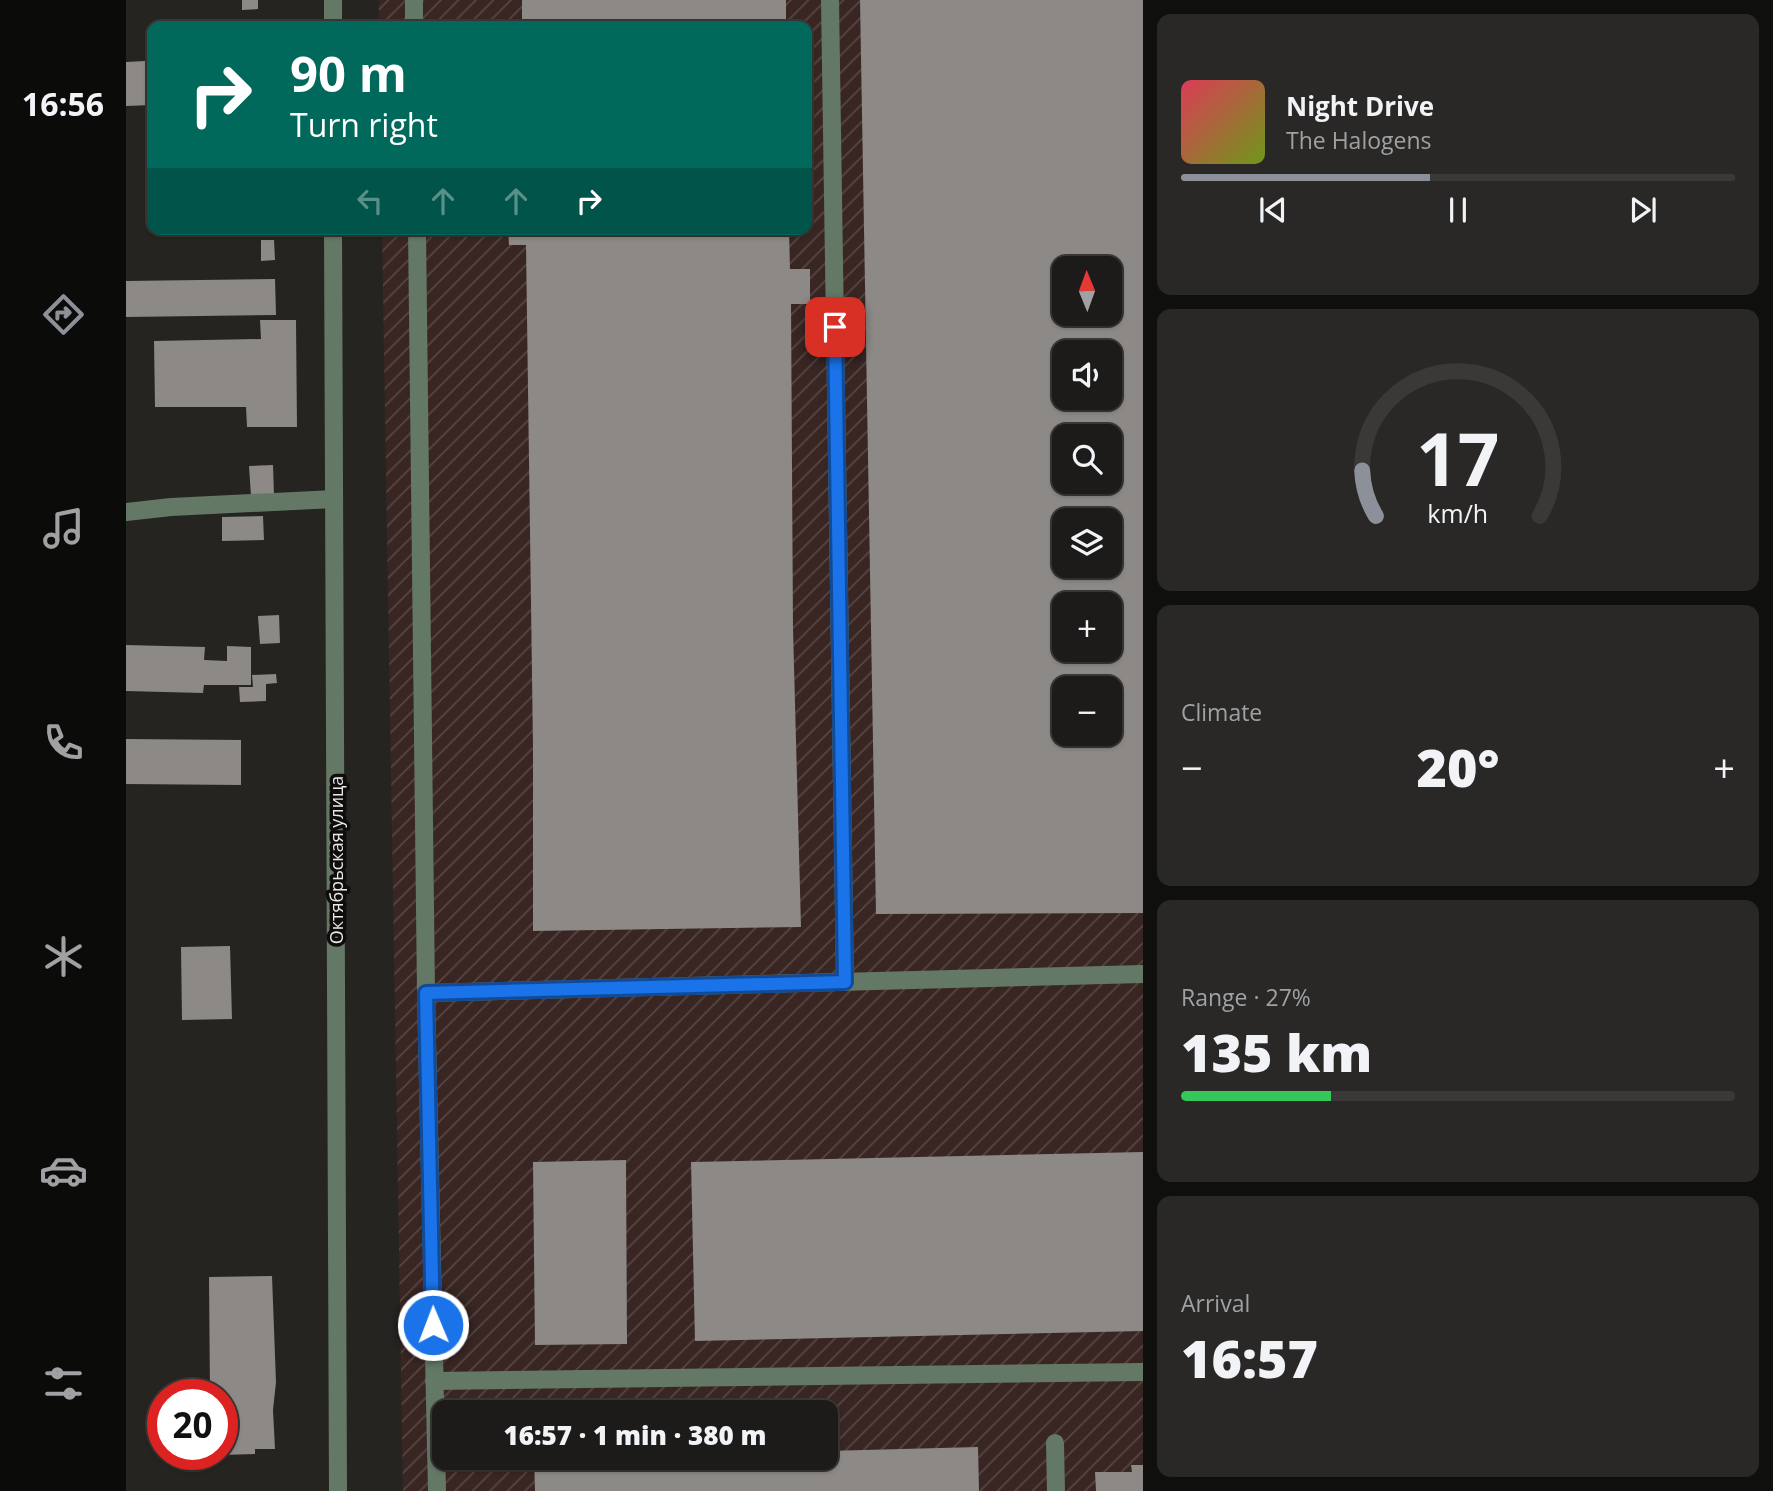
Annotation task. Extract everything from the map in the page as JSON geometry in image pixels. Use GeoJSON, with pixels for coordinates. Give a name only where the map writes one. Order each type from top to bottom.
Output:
{"type":"FeatureCollection","features":[{"type":"Feature","properties":{"kind":"street"},"geometry":{"type":"LineString","coordinates":[[333,0],[333,21]]}},
{"type":"Feature","properties":{"kind":"street"},"geometry":{"type":"LineString","coordinates":[[414,0],[414,21]]}},
{"type":"Feature","properties":{"kind":"street"},"geometry":{"type":"LineString","coordinates":[[830,0],[845,982]]}},
{"type":"Feature","properties":{"kind":"street","name":"Октябрьская улица"},"geometry":{"type":"LineString","coordinates":[[333,235],[338,1491]]}},
{"type":"Feature","properties":{"kind":"street"},"geometry":{"type":"LineString","coordinates":[[417,235],[426,993],[437,1491]]}},
{"type":"Feature","properties":{"kind":"street"},"geometry":{"type":"LineString","coordinates":[[126,512],[171,507],[334,499]]}},
{"type":"Feature","properties":{"kind":"street"},"geometry":{"type":"LineString","coordinates":[[426,993],[1143,974]]}},
{"type":"Feature","properties":{"kind":"street"},"geometry":{"type":"LineString","coordinates":[[434,1381],[1143,1372]]}},
{"type":"Feature","properties":{"kind":"street"},"geometry":{"type":"LineString","coordinates":[[1055,1443],[1056,1491]]}},
{"type":"Feature","properties":{"kind":"shaded area"},"geometry":{"type":"Polygon","coordinates":[[[379,0],[1143,0],[1143,1491],[403,1491],[382,235],[812,235],[812,21],[379,21],[379,0]]]}},
{"type":"Feature","properties":{"kind":"building"},"geometry":{"type":"Polygon","coordinates":[[[242,0],[258,0],[258,9],[242,10],[242,0]]]}},
{"type":"Feature","properties":{"kind":"building"},"geometry":{"type":"Polygon","coordinates":[[[522,0],[786,0],[786,21],[522,21],[522,0]]]}},
{"type":"Feature","properties":{"kind":"building"},"geometry":{"type":"Polygon","coordinates":[[[860,0],[1143,0],[1143,913],[876,914],[860,0]]]}},
{"type":"Feature","properties":{"kind":"building"},"geometry":{"type":"Polygon","coordinates":[[[147,56],[147,105],[126,106],[126,62],[145,61],[147,56]]]}},
{"type":"Feature","properties":{"kind":"building"},"geometry":{"type":"Polygon","coordinates":[[[508,235],[789,235],[790,269],[810,269],[810,304],[791,304],[793,628],[801,927],[533,931],[526,245],[509,245],[508,235]]]}},
{"type":"Feature","properties":{"kind":"building"},"geometry":{"type":"Polygon","coordinates":[[[261,240],[274,240],[275,260],[261,261],[261,240]]]}},
{"type":"Feature","properties":{"kind":"building"},"geometry":{"type":"Polygon","coordinates":[[[275,279],[276,315],[126,317],[126,281],[275,279]]]}},
{"type":"Feature","properties":{"kind":"building"},"geometry":{"type":"Polygon","coordinates":[[[260,320],[296,320],[297,427],[247,427],[246,407],[155,407],[154,341],[261,339],[260,320]]]}},
{"type":"Feature","properties":{"kind":"building"},"geometry":{"type":"Polygon","coordinates":[[[273,465],[274,495],[251,496],[249,466],[273,465]]]}},
{"type":"Feature","properties":{"kind":"building"},"geometry":{"type":"Polygon","coordinates":[[[263,516],[264,540],[222,541],[222,517],[263,516]]]}},
{"type":"Feature","properties":{"kind":"building"},"geometry":{"type":"Polygon","coordinates":[[[279,615],[280,643],[260,644],[258,616],[279,615]]]}},
{"type":"Feature","properties":{"kind":"building"},"geometry":{"type":"Polygon","coordinates":[[[126,645],[205,647],[204,660],[227,661],[227,646],[251,647],[251,685],[204,685],[203,693],[126,691],[126,645]]]}},
{"type":"Feature","properties":{"kind":"building"},"geometry":{"type":"Polygon","coordinates":[[[276,674],[277,683],[266,684],[266,701],[240,702],[239,687],[253,687],[252,675],[276,674]]]}},
{"type":"Feature","properties":{"kind":"building"},"geometry":{"type":"Polygon","coordinates":[[[126,739],[241,740],[241,785],[126,784],[126,739]]]}},
{"type":"Feature","properties":{"kind":"building"},"geometry":{"type":"Polygon","coordinates":[[[230,946],[232,1019],[182,1020],[181,947],[230,946]]]}},
{"type":"Feature","properties":{"kind":"building"},"geometry":{"type":"Polygon","coordinates":[[[1143,1152],[1143,1331],[695,1341],[691,1162],[1143,1152]]]}},
{"type":"Feature","properties":{"kind":"building"},"geometry":{"type":"Polygon","coordinates":[[[626,1160],[627,1344],[535,1345],[533,1162],[626,1160]]]}},
{"type":"Feature","properties":{"kind":"building"},"geometry":{"type":"Polygon","coordinates":[[[272,1276],[276,1382],[273,1410],[275,1449],[255,1449],[255,1454],[238,1455],[238,1379],[210,1379],[209,1277],[272,1276]]]}},
{"type":"Feature","properties":{"kind":"building"},"geometry":{"type":"Polygon","coordinates":[[[978,1447],[979,1491],[535,1491],[534,1470],[838,1470],[838,1451],[978,1447]]]}},
{"type":"Feature","properties":{"kind":"building"},"geometry":{"type":"Polygon","coordinates":[[[1131,1465],[1143,1465],[1143,1491],[1096,1491],[1095,1472],[1132,1472],[1131,1465]]]}},
{"type":"Feature","properties":{"kind":"route"},"geometry":{"type":"LineString","coordinates":[[433,1325],[426,993],[845,982],[835,327]]}}]}
